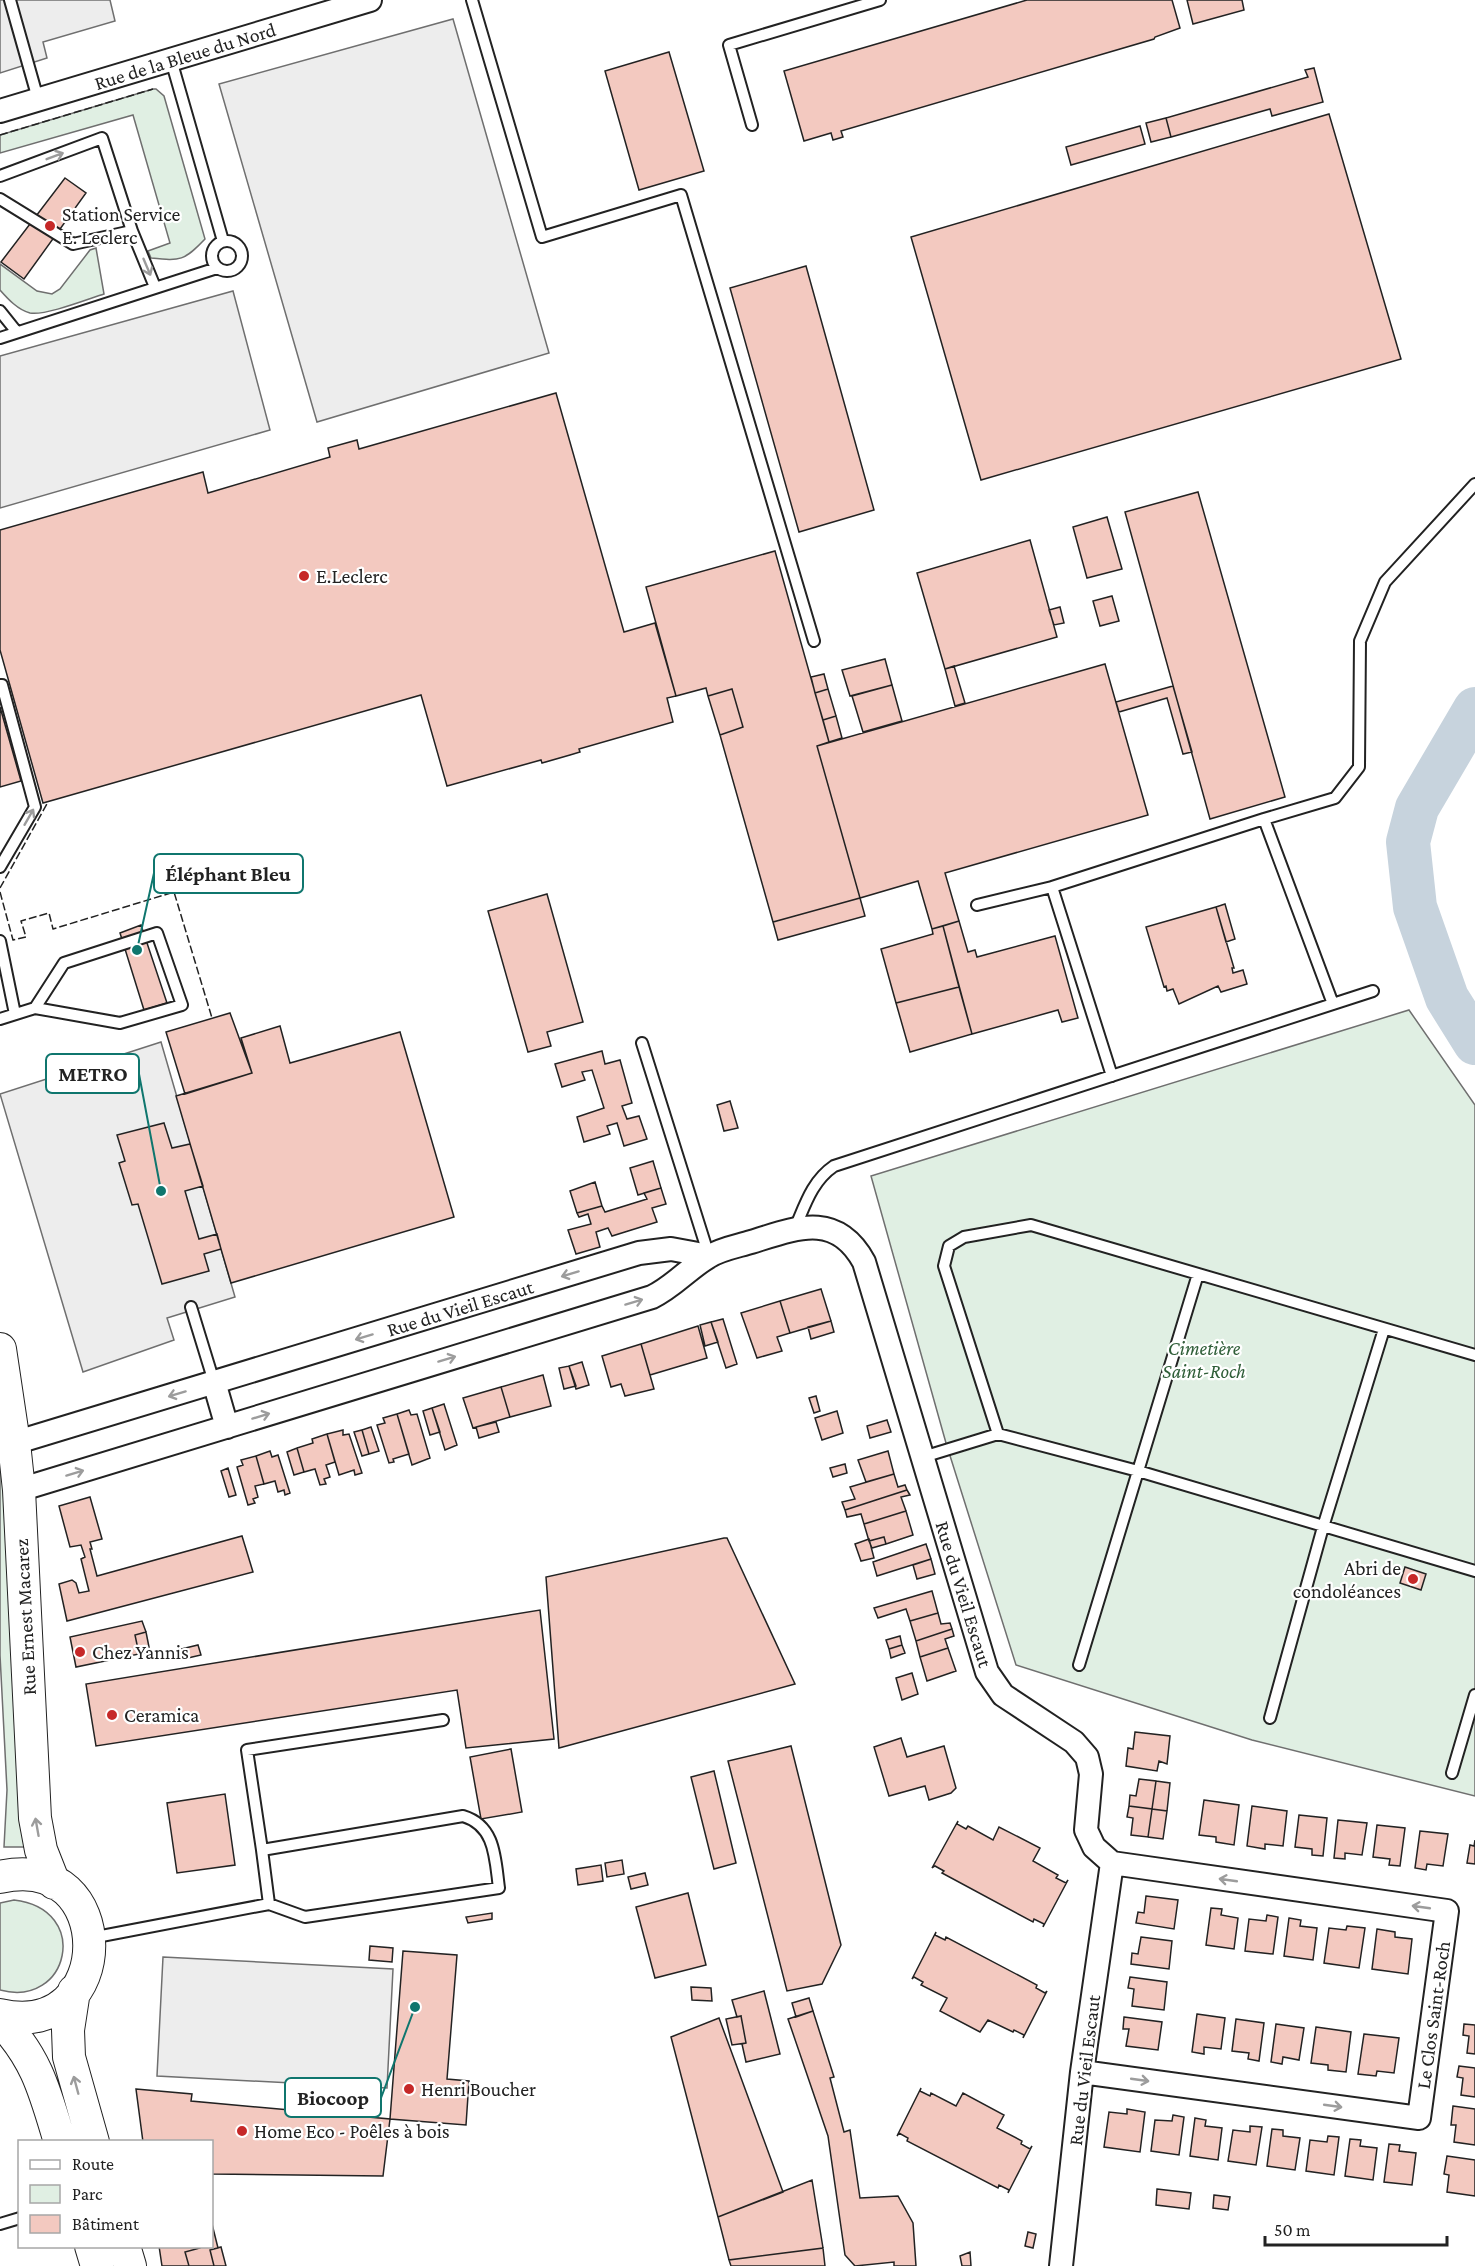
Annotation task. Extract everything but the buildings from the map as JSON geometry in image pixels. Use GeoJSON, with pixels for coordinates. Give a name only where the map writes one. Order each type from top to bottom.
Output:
{"type":"FeatureCollection","features":[{"type":"Feature","properties":{"kind":"main road","name":"Rue Ernest Macarez"},"geometry":{"type":"LineString","coordinates":[[0,1349],[19,1490],[32,1788],[38,1834],[45,1863],[54,1883]]}},
{"type":"Feature","properties":{"kind":"main road","name":"Rue Ernest Macarez"},"geometry":{"type":"LineString","coordinates":[[0,1877],[15,1874],[31,1875],[54,1883],[72,1897],[81,1909],[90,1938],[87,1970],[74,1992],[63,2003],[41,2014],[25,2017],[0,2015]]}},
{"type":"Feature","properties":{"kind":"main road","name":"Rue Ernest Macarez"},"geometry":{"type":"LineString","coordinates":[[74,1992],[68,2030],[69,2057],[92,2140]]}},
{"type":"Feature","properties":{"kind":"main road"},"geometry":{"type":"LineString","coordinates":[[0,2020],[20,2043],[34,2065],[46,2094],[59,2140]]}},
{"type":"Feature","properties":{"kind":"main road"},"geometry":{"type":"LineString","coordinates":[[91,2248],[97,2266]]}},
{"type":"Feature","properties":{"kind":"main road"},"geometry":{"type":"LineString","coordinates":[[124,2248],[130,2266]]}},
{"type":"Feature","properties":{"kind":"street","name":"Rue de la Bleue du Nord"},"geometry":{"type":"LineString","coordinates":[[0,111],[370,0]]}},
{"type":"Feature","properties":{"kind":"street","name":"Rue du Vieil Escaut"},"geometry":{"type":"LineString","coordinates":[[19,1490],[652,1297],[671,1286],[709,1256],[795,1228],[815,1227],[832,1231],[847,1240],[864,1262],[987,1671],[997,1688],[1009,1700],[1074,1742],[1087,1757],[1092,1774],[1086,1830],[1094,1847],[1112,1863],[1082,2072],[1061,2266]]}},
{"type":"Feature","properties":{"kind":"street","name":"Rue du Vieil Escaut"},"geometry":{"type":"LineString","coordinates":[[14,1443],[639,1253],[671,1249],[709,1256]]}},
{"type":"Feature","properties":{"kind":"street"},"geometry":{"type":"LineString","coordinates":[[214,1382],[227,1426]]}},
{"type":"Feature","properties":{"kind":"street","name":"Le Clos Saint-Roch"},"geometry":{"type":"LineString","coordinates":[[1082,2072],[1419,2118],[1447,1911],[1112,1863]]}},
{"type":"Feature","properties":{"kind":"lane"},"geometry":{"type":"LineString","coordinates":[[10,0],[38,99]]}},
{"type":"Feature","properties":{"kind":"lane"},"geometry":{"type":"LineString","coordinates":[[472,0],[542,237],[681,195],[814,641]]}},
{"type":"Feature","properties":{"kind":"lane"},"geometry":{"type":"LineString","coordinates":[[752,125],[729,45],[880,0]]}},
{"type":"Feature","properties":{"kind":"lane"},"geometry":{"type":"LineString","coordinates":[[171,60],[223,241]]}},
{"type":"Feature","properties":{"kind":"lane"},"geometry":{"type":"LineString","coordinates":[[0,176],[102,138],[132,231],[155,287]]}},
{"type":"Feature","properties":{"kind":"lane"},"geometry":{"type":"LineString","coordinates":[[0,199],[73,244],[132,231]]}},
{"type":"Feature","properties":{"kind":"lane"},"geometry":{"type":"LineString","coordinates":[[223,241],[234,242],[239,246],[243,256],[239,268],[233,271],[222,271],[214,264],[212,253],[214,248],[223,241]]}},
{"type":"Feature","properties":{"kind":"lane"},"geometry":{"type":"LineString","coordinates":[[0,338],[218,268]]}},
{"type":"Feature","properties":{"kind":"lane"},"geometry":{"type":"LineString","coordinates":[[0,311],[16,331]]}},
{"type":"Feature","properties":{"kind":"lane"},"geometry":{"type":"LineString","coordinates":[[977,905],[1052,887],[1335,798],[1359,766],[1360,641],[1385,582],[1475,484]]}},
{"type":"Feature","properties":{"kind":"lane"},"geometry":{"type":"LineString","coordinates":[[0,685],[2,685],[35,807],[0,867]]}},
{"type":"Feature","properties":{"kind":"lane"},"geometry":{"type":"LineString","coordinates":[[1264,819],[1333,1004]]}},
{"type":"Feature","properties":{"kind":"lane"},"geometry":{"type":"LineString","coordinates":[[1052,887],[1112,1076]]}},
{"type":"Feature","properties":{"kind":"lane"},"geometry":{"type":"LineString","coordinates":[[0,1019],[35,1008],[120,1023],[182,1005],[157,933],[64,963],[35,1008]]}},
{"type":"Feature","properties":{"kind":"lane"},"geometry":{"type":"LineString","coordinates":[[0,941],[15,1014]]}},
{"type":"Feature","properties":{"kind":"lane"},"geometry":{"type":"LineString","coordinates":[[795,1228],[812,1189],[834,1166],[1372,991]]}},
{"type":"Feature","properties":{"kind":"lane"},"geometry":{"type":"LineString","coordinates":[[642,1043],[709,1256]]}},
{"type":"Feature","properties":{"kind":"lane"},"geometry":{"type":"LineString","coordinates":[[998,1434],[944,1266],[949,1246],[964,1237],[1031,1225],[1475,1355]]}},
{"type":"Feature","properties":{"kind":"lane"},"geometry":{"type":"LineString","coordinates":[[1079,1665],[1198,1274]]}},
{"type":"Feature","properties":{"kind":"lane"},"geometry":{"type":"LineString","coordinates":[[191,1307],[214,1382]]}},
{"type":"Feature","properties":{"kind":"lane"},"geometry":{"type":"LineString","coordinates":[[1270,1718],[1323,1527],[1384,1329]]}},
{"type":"Feature","properties":{"kind":"lane"},"geometry":{"type":"LineString","coordinates":[[923,1457],[998,1434],[1137,1471],[1475,1571]]}},
{"type":"Feature","properties":{"kind":"lane"},"geometry":{"type":"LineString","coordinates":[[1452,1773],[1475,1695]]}},
{"type":"Feature","properties":{"kind":"lane"},"geometry":{"type":"LineString","coordinates":[[269,1904],[247,1750],[443,1720]]}},
{"type":"Feature","properties":{"kind":"lane"},"geometry":{"type":"LineString","coordinates":[[90,1938],[269,1904],[304,1917],[499,1888],[493,1845],[489,1835],[478,1823],[463,1816],[262,1850]]}},
{"type":"Feature","properties":{"kind":"lane"},"geometry":{"type":"LineString","coordinates":[[0,2224],[18,2219]]}},
{"type":"Feature","properties":{"kind":"green space"},"geometry":{"type":"Polygon","coordinates":[[[153,89],[164,96],[205,239],[192,252],[176,259],[151,258],[148,251],[170,243],[133,115],[0,153],[0,135],[153,89]]]}},
{"type":"Feature","properties":{"kind":"green space"},"geometry":{"type":"Polygon","coordinates":[[[96,248],[104,294],[56,310],[30,313],[17,307],[0,290],[0,264],[37,291],[52,294],[60,289],[90,250],[96,248]]]}},
{"type":"Feature","properties":{"kind":"green space","name":"Cimetière Saint-Roch"},"geometry":{"type":"Polygon","coordinates":[[[1409,1010],[1475,1105],[1475,1796],[1252,1740],[1016,1665],[946,1443],[871,1176],[1409,1010]]]}},
{"type":"Feature","properties":{"kind":"green space"},"geometry":{"type":"Polygon","coordinates":[[[0,1421],[25,1847],[4,1847],[7,1790],[0,1655],[0,1421]]]}},
{"type":"Feature","properties":{"kind":"green space"},"geometry":{"type":"Polygon","coordinates":[[[14,1900],[39,1907],[54,1921],[62,1937],[62,1956],[55,1972],[42,1985],[24,1992],[0,1990],[0,1903],[14,1900]]]}},
{"type":"Feature","properties":{"kind":"shaded area"},"geometry":{"type":"Polygon","coordinates":[[[0,0],[110,0],[115,21],[43,42],[47,58],[0,73],[0,0]]]}},
{"type":"Feature","properties":{"kind":"shaded area"},"geometry":{"type":"Polygon","coordinates":[[[453,19],[549,353],[317,422],[219,84],[453,19]]]}},
{"type":"Feature","properties":{"kind":"shaded area"},"geometry":{"type":"Polygon","coordinates":[[[233,291],[270,430],[0,508],[0,356],[233,291]]]}},
{"type":"Feature","properties":{"kind":"shaded area"},"geometry":{"type":"Polygon","coordinates":[[[161,1042],[235,1297],[167,1318],[174,1340],[83,1372],[0,1094],[161,1042]]]}},
{"type":"Feature","properties":{"kind":"shaded area"},"geometry":{"type":"Polygon","coordinates":[[[163,1957],[393,1969],[387,2088],[157,2076],[163,1957]]]}},
{"type":"Feature","properties":{"kind":"waterway"},"geometry":{"type":"LineString","coordinates":[[1475,709],[1417,808],[1408,842],[1415,907],[1447,998],[1475,1043]]}},
{"type":"Feature","properties":{"kind":"fence"},"geometry":{"type":"LineString","coordinates":[[0,135],[153,89]]}},
{"type":"Feature","properties":{"kind":"fence"},"geometry":{"type":"LineString","coordinates":[[0,888],[48,802]]}},
{"type":"Feature","properties":{"kind":"fence"},"geometry":{"type":"LineString","coordinates":[[0,892],[13,940],[26,937],[21,921],[49,913],[53,929],[174,892],[212,1018]]}},
{"type":"Feature","properties":{"kind":"place","name":"Station Service E. Leclerc"},"geometry":{"type":"Point","coordinates":[50,226]}},
{"type":"Feature","properties":{"kind":"place","name":"E.Leclerc"},"geometry":{"type":"Point","coordinates":[304,576]}},
{"type":"Feature","properties":{"kind":"place","name":"Éléphant Bleu"},"geometry":{"type":"Point","coordinates":[137,950]}},
{"type":"Feature","properties":{"kind":"place","name":"METRO"},"geometry":{"type":"Point","coordinates":[161,1191]}},
{"type":"Feature","properties":{"kind":"place","name":"Abri de condoléances"},"geometry":{"type":"Point","coordinates":[1413,1579]}},
{"type":"Feature","properties":{"kind":"place","name":"Chez Yannis"},"geometry":{"type":"Point","coordinates":[80,1652]}},
{"type":"Feature","properties":{"kind":"place","name":"Ceramica"},"geometry":{"type":"Point","coordinates":[112,1715]}},
{"type":"Feature","properties":{"kind":"place","name":"Biocoop"},"geometry":{"type":"Point","coordinates":[415,2007]}},
{"type":"Feature","properties":{"kind":"place","name":"Henri Boucher"},"geometry":{"type":"Point","coordinates":[409,2089]}},
{"type":"Feature","properties":{"kind":"place","name":"Home Eco - Poêles à bois"},"geometry":{"type":"Point","coordinates":[242,2131]}}]}
